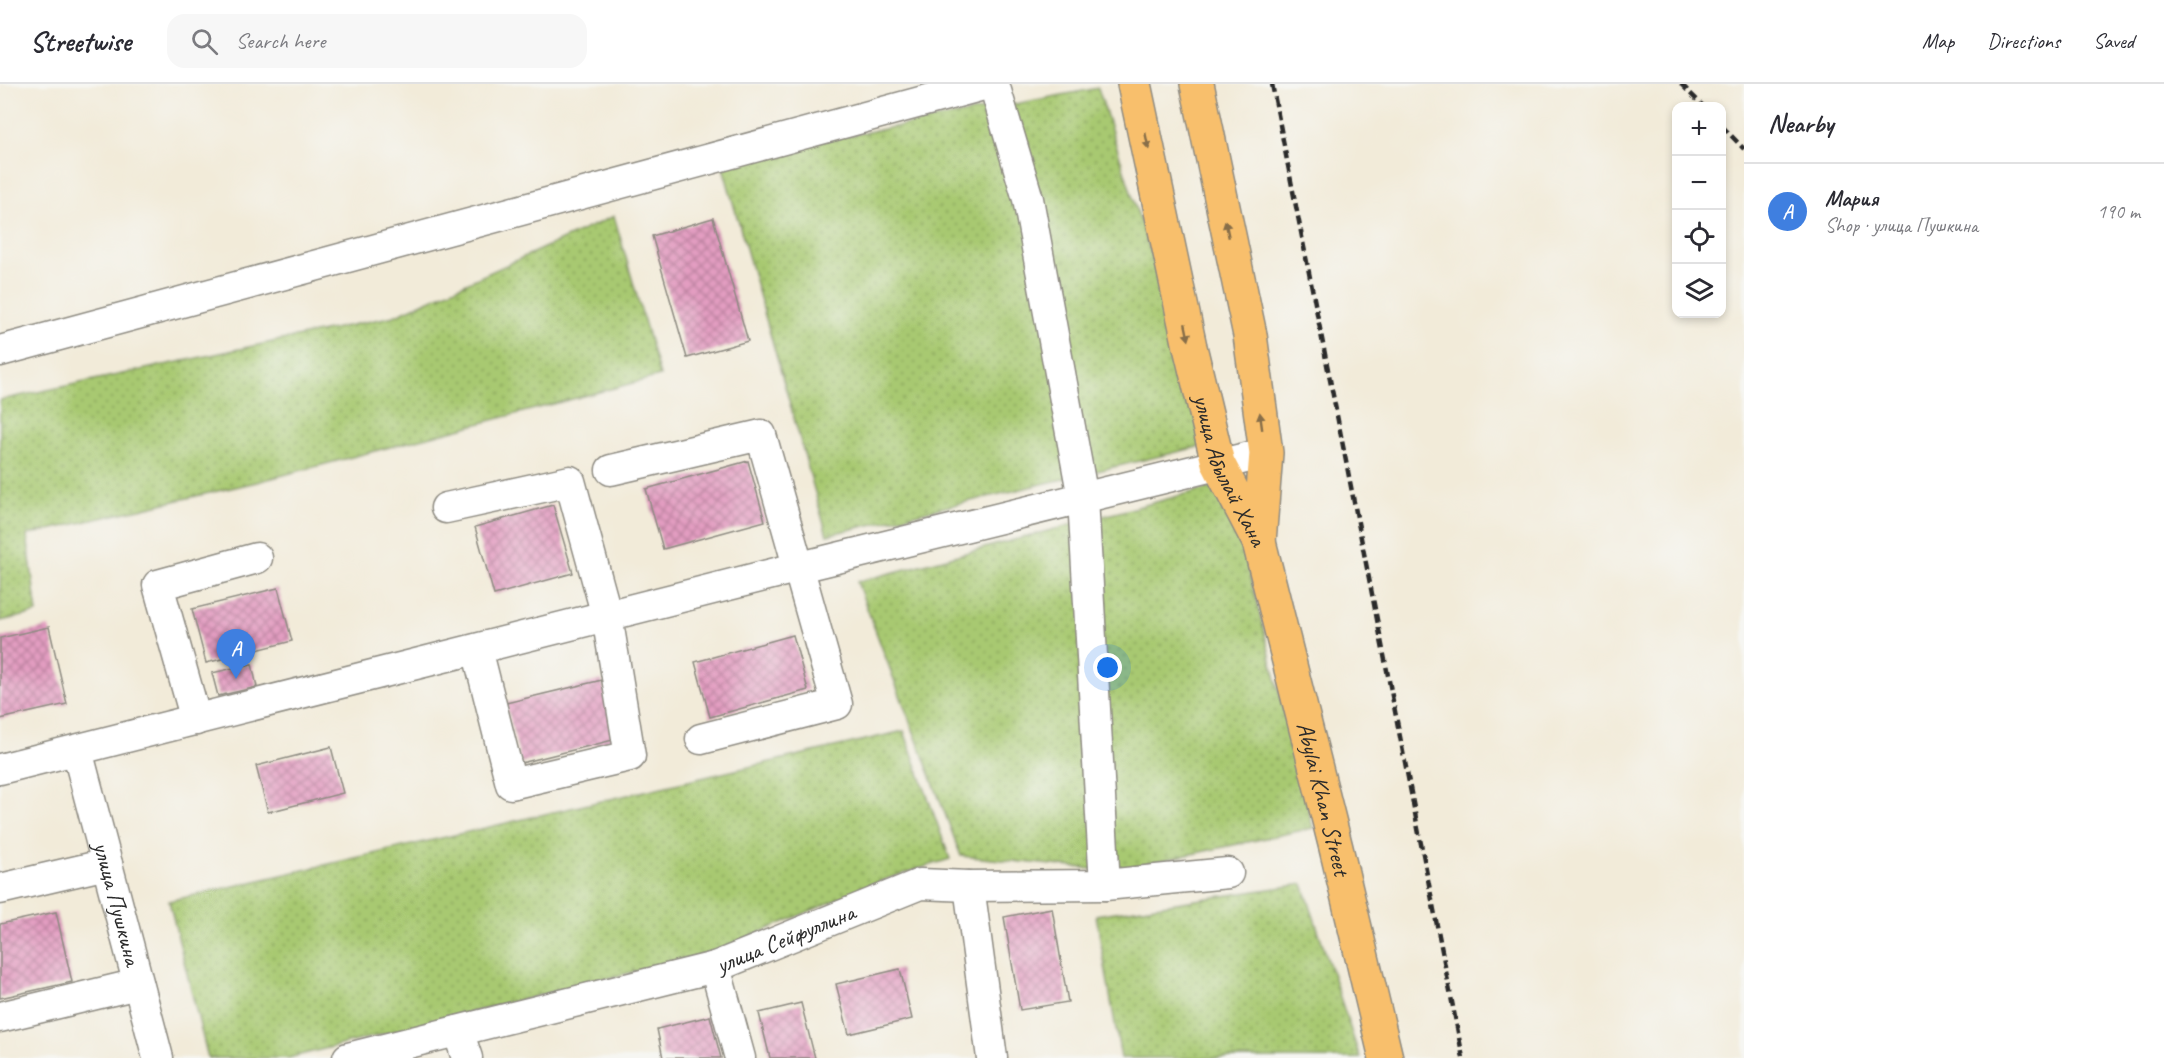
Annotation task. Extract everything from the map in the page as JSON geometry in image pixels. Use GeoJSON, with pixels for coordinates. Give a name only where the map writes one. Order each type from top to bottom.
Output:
{"type":"FeatureCollection","features":[{"type":"Feature","properties":{"kind":"main road","name":"улица Абылай Хана"},"geometry":{"type":"LineString","coordinates":[[1134,84],[1190,347],[1218,463],[1259,542]]}},
{"type":"Feature","properties":{"kind":"main road","name":"улица Абылай Хана"},"geometry":{"type":"LineString","coordinates":[[1197,84],[1250,335],[1266,453],[1259,542]]}},
{"type":"Feature","properties":{"kind":"main road","name":"Abylai Khan Street"},"geometry":{"type":"LineString","coordinates":[[1259,542],[1386,1058]]}},
{"type":"Feature","properties":{"kind":"street"},"geometry":{"type":"LineString","coordinates":[[0,351],[987,84]]}},
{"type":"Feature","properties":{"kind":"street"},"geometry":{"type":"LineString","coordinates":[[994,84],[1028,199],[1083,498],[1105,885]]}},
{"type":"Feature","properties":{"kind":"street"},"geometry":{"type":"LineString","coordinates":[[611,470],[761,435],[837,704],[701,739]]}},
{"type":"Feature","properties":{"kind":"street"},"geometry":{"type":"LineString","coordinates":[[0,769],[798,568],[1179,475],[1218,463],[1266,453]]}},
{"type":"Feature","properties":{"kind":"street"},"geometry":{"type":"LineString","coordinates":[[446,508],[570,481],[607,616],[630,756],[511,784],[477,649]]}},
{"type":"Feature","properties":{"kind":"street"},"geometry":{"type":"LineString","coordinates":[[196,720],[158,585],[257,558]]}},
{"type":"Feature","properties":{"kind":"street","name":"улица Пушкина"},"geometry":{"type":"LineString","coordinates":[[77,750],[158,1058]]}},
{"type":"Feature","properties":{"kind":"street"},"geometry":{"type":"LineString","coordinates":[[0,890],[107,864]]}},
{"type":"Feature","properties":{"kind":"street","name":"улица Сейфуллина"},"geometry":{"type":"LineString","coordinates":[[348,1058],[463,1044],[715,967],[920,884],[1105,885],[1228,873]]}},
{"type":"Feature","properties":{"kind":"street"},"geometry":{"type":"LineString","coordinates":[[969,886],[992,1058]]}},
{"type":"Feature","properties":{"kind":"street"},"geometry":{"type":"LineString","coordinates":[[715,967],[740,1058]]}},
{"type":"Feature","properties":{"kind":"street"},"geometry":{"type":"LineString","coordinates":[[0,1017],[138,984]]}},
{"type":"Feature","properties":{"kind":"green space"},"geometry":{"type":"Polygon","coordinates":[[[1098,88],[1211,444],[827,535],[721,160],[1098,88]]]}},
{"type":"Feature","properties":{"kind":"green space"},"geometry":{"type":"Polygon","coordinates":[[[614,216],[660,376],[257,482],[27,535],[37,613],[0,621],[0,400],[394,316],[614,216]]]}},
{"type":"Feature","properties":{"kind":"green space"},"geometry":{"type":"Polygon","coordinates":[[[1227,483],[1313,828],[1112,871],[961,856],[857,582],[1227,483]]]}},
{"type":"Feature","properties":{"kind":"green space"},"geometry":{"type":"Polygon","coordinates":[[[904,731],[950,859],[886,879],[713,952],[288,1058],[208,1058],[169,901],[904,731]]]}},
{"type":"Feature","properties":{"kind":"green space"},"geometry":{"type":"Polygon","coordinates":[[[1303,884],[1360,1058],[1121,1058],[1096,915],[1303,884]]]}},
{"type":"Feature","properties":{"kind":"building"},"geometry":{"type":"Polygon","coordinates":[[[713,218],[748,341],[687,358],[652,236],[713,218]]]}},
{"type":"Feature","properties":{"kind":"building"},"geometry":{"type":"Polygon","coordinates":[[[748,461],[765,521],[663,549],[646,489],[748,461]]]}},
{"type":"Feature","properties":{"kind":"building"},"geometry":{"type":"Polygon","coordinates":[[[553,505],[573,573],[494,595],[475,527],[553,505]]]}},
{"type":"Feature","properties":{"kind":"building"},"geometry":{"type":"Polygon","coordinates":[[[278,588],[292,641],[206,663],[192,609],[278,588]]]}},
{"type":"Feature","properties":{"kind":"building"},"geometry":{"type":"Polygon","coordinates":[[[49,627],[67,704],[0,719],[0,638],[49,627]]]}},
{"type":"Feature","properties":{"kind":"building"},"geometry":{"type":"Polygon","coordinates":[[[793,635],[808,690],[710,717],[695,662],[793,635]]]}},
{"type":"Feature","properties":{"kind":"building"},"geometry":{"type":"Polygon","coordinates":[[[252,664],[257,687],[218,696],[212,673],[252,664]]]}},
{"type":"Feature","properties":{"kind":"building"},"geometry":{"type":"Polygon","coordinates":[[[602,680],[617,739],[521,763],[506,703],[602,680]]]}},
{"type":"Feature","properties":{"kind":"building"},"geometry":{"type":"Polygon","coordinates":[[[331,747],[343,793],[268,812],[256,766],[331,747]]]}},
{"type":"Feature","properties":{"kind":"building"},"geometry":{"type":"Polygon","coordinates":[[[1052,908],[1068,1002],[1020,1010],[1004,917],[1052,908]]]}},
{"type":"Feature","properties":{"kind":"building"},"geometry":{"type":"Polygon","coordinates":[[[56,912],[72,982],[0,998],[0,924],[56,912]]]}},
{"type":"Feature","properties":{"kind":"building"},"geometry":{"type":"Polygon","coordinates":[[[900,969],[912,1019],[849,1034],[836,984],[900,969]]]}},
{"type":"Feature","properties":{"kind":"building"},"geometry":{"type":"Polygon","coordinates":[[[801,1003],[815,1058],[770,1058],[759,1013],[801,1003]]]}},
{"type":"Feature","properties":{"kind":"building"},"geometry":{"type":"Polygon","coordinates":[[[710,1016],[721,1058],[663,1058],[657,1029],[710,1016]]]}},
{"type":"Feature","properties":{"kind":"railway"},"geometry":{"type":"LineString","coordinates":[[1272,84],[1463,1058]]}},
{"type":"Feature","properties":{"kind":"railway"},"geometry":{"type":"LineString","coordinates":[[1681,84],[1699,102]]}},
{"type":"Feature","properties":{"kind":"railway"},"geometry":{"type":"LineString","coordinates":[[1726,130],[1744,149]]}},
{"type":"Feature","properties":{"kind":"place","name":"Мария"},"geometry":{"type":"Point","coordinates":[236,679]}}]}
